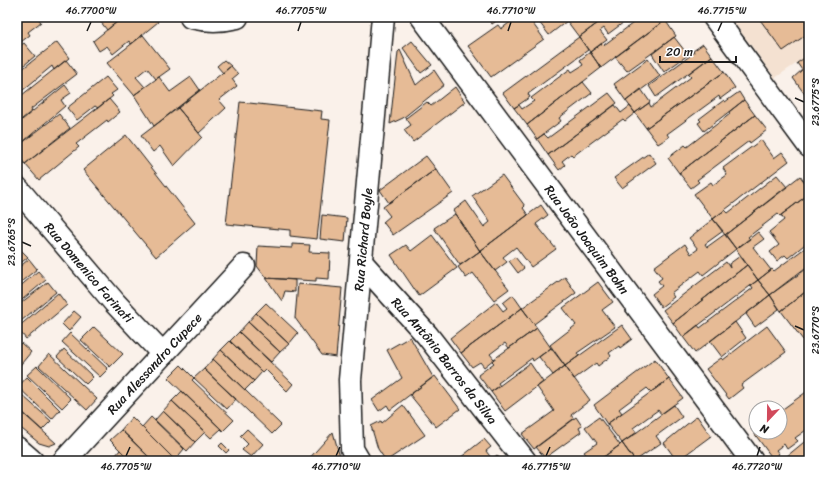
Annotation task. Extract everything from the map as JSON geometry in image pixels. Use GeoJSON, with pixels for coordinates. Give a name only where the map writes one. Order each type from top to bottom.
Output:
{"type":"FeatureCollection","features":[{"type":"Feature","properties":{"kind":"street"},"geometry":{"type":"LineString","coordinates":[[191,17],[206,21],[225,20],[236,17]]}},
{"type":"Feature","properties":{"kind":"street","name":"Rua Richard Boyle"},"geometry":{"type":"LineString","coordinates":[[359,461],[352,448],[350,380],[362,263],[383,17]]}},
{"type":"Feature","properties":{"kind":"street","name":"Rua João Joaquim Bohn"},"geometry":{"type":"LineString","coordinates":[[422,17],[752,461]]}},
{"type":"Feature","properties":{"kind":"street"},"geometry":{"type":"LineString","coordinates":[[714,17],[809,146]]}},
{"type":"Feature","properties":{"kind":"street","name":"Rua Domenico Farinati"},"geometry":{"type":"LineString","coordinates":[[17,188],[115,303],[163,354]]}},
{"type":"Feature","properties":{"kind":"street","name":"Rua Antônio Barros da Silva"},"geometry":{"type":"LineString","coordinates":[[362,263],[427,335],[525,461]]}},
{"type":"Feature","properties":{"kind":"street","name":"Rua Alessandro Cupece"},"geometry":{"type":"LineString","coordinates":[[64,461],[244,266]]}},
{"type":"Feature","properties":{"kind":"street"},"geometry":{"type":"LineString","coordinates":[[17,448],[32,461]]}},
{"type":"Feature","properties":{"kind":"shaded area"},"geometry":{"type":"Polygon","coordinates":[[[730,17],[809,17],[809,55],[775,78],[730,17]]]}},
{"type":"Feature","properties":{"kind":"building"},"geometry":{"type":"Polygon","coordinates":[[[26,17],[37,17],[41,22],[28,32],[30,35],[17,45],[17,24],[26,17]]]}},
{"type":"Feature","properties":{"kind":"building"},"geometry":{"type":"Polygon","coordinates":[[[97,17],[123,17],[107,30],[97,17]]]}},
{"type":"Feature","properties":{"kind":"building"},"geometry":{"type":"Polygon","coordinates":[[[123,17],[154,17],[158,22],[131,44],[129,41],[113,54],[107,46],[99,51],[93,41],[123,17]]]}},
{"type":"Feature","properties":{"kind":"building"},"geometry":{"type":"Polygon","coordinates":[[[487,17],[502,17],[492,24],[487,17]]]}},
{"type":"Feature","properties":{"kind":"building"},"geometry":{"type":"Polygon","coordinates":[[[517,17],[528,17],[544,39],[491,77],[468,46],[498,25],[501,29],[517,17]]]}},
{"type":"Feature","properties":{"kind":"building"},"geometry":{"type":"Polygon","coordinates":[[[542,17],[564,17],[567,21],[549,35],[539,22],[543,19],[542,17]]]}},
{"type":"Feature","properties":{"kind":"building"},"geometry":{"type":"Polygon","coordinates":[[[573,17],[606,17],[579,37],[567,21],[573,17]]]}},
{"type":"Feature","properties":{"kind":"building"},"geometry":{"type":"Polygon","coordinates":[[[606,17],[631,17],[608,34],[604,28],[600,31],[607,40],[590,52],[579,37],[606,17]]]}},
{"type":"Feature","properties":{"kind":"building"},"geometry":{"type":"Polygon","coordinates":[[[641,17],[662,17],[665,20],[601,68],[590,52],[602,43],[604,45],[641,17]]]}},
{"type":"Feature","properties":{"kind":"building"},"geometry":{"type":"Polygon","coordinates":[[[758,17],[809,17],[809,33],[783,51],[758,17]]]}},
{"type":"Feature","properties":{"kind":"building"},"geometry":{"type":"Polygon","coordinates":[[[665,20],[676,36],[627,71],[615,57],[665,20]]]}},
{"type":"Feature","properties":{"kind":"building"},"geometry":{"type":"Polygon","coordinates":[[[143,35],[170,69],[156,79],[147,68],[136,77],[145,87],[134,95],[107,63],[143,35]]]}},
{"type":"Feature","properties":{"kind":"building"},"geometry":{"type":"Polygon","coordinates":[[[579,37],[588,50],[528,94],[530,97],[514,108],[503,93],[579,37]]]}},
{"type":"Feature","properties":{"kind":"building"},"geometry":{"type":"Polygon","coordinates":[[[674,37],[688,55],[664,72],[652,54],[674,37]]]}},
{"type":"Feature","properties":{"kind":"building"},"geometry":{"type":"Polygon","coordinates":[[[412,41],[432,65],[421,73],[403,48],[412,41]]]}},
{"type":"Feature","properties":{"kind":"building"},"geometry":{"type":"Polygon","coordinates":[[[57,42],[69,58],[54,70],[52,66],[17,95],[17,73],[57,42]]]}},
{"type":"Feature","properties":{"kind":"building"},"geometry":{"type":"Polygon","coordinates":[[[24,43],[35,56],[17,71],[17,48],[24,43]]]}},
{"type":"Feature","properties":{"kind":"building"},"geometry":{"type":"Polygon","coordinates":[[[703,44],[712,56],[656,97],[649,86],[694,53],[693,51],[703,44]]]}},
{"type":"Feature","properties":{"kind":"building"},"geometry":{"type":"Polygon","coordinates":[[[400,50],[416,85],[434,70],[444,85],[403,118],[390,124],[398,52],[400,50]]]}},
{"type":"Feature","properties":{"kind":"building"},"geometry":{"type":"Polygon","coordinates":[[[590,52],[601,68],[527,125],[514,108],[519,105],[522,109],[534,101],[531,98],[570,69],[572,72],[583,65],[580,60],[590,52]]]}},
{"type":"Feature","properties":{"kind":"building"},"geometry":{"type":"Polygon","coordinates":[[[809,55],[809,100],[793,78],[802,70],[797,63],[809,55]]]}},
{"type":"Feature","properties":{"kind":"building"},"geometry":{"type":"Polygon","coordinates":[[[712,56],[724,72],[646,128],[635,113],[649,103],[651,107],[691,77],[688,74],[712,56]]]}},
{"type":"Feature","properties":{"kind":"building"},"geometry":{"type":"Polygon","coordinates":[[[648,59],[660,76],[626,101],[614,84],[648,59]]]}},
{"type":"Feature","properties":{"kind":"building"},"geometry":{"type":"Polygon","coordinates":[[[66,60],[77,74],[31,109],[32,111],[17,123],[17,99],[66,60]]]}},
{"type":"Feature","properties":{"kind":"building"},"geometry":{"type":"Polygon","coordinates":[[[224,60],[231,66],[223,73],[217,66],[224,60]]]}},
{"type":"Feature","properties":{"kind":"building"},"geometry":{"type":"Polygon","coordinates":[[[231,66],[238,74],[232,79],[237,86],[219,100],[226,108],[199,133],[178,108],[231,66]]]}},
{"type":"Feature","properties":{"kind":"building"},"geometry":{"type":"Polygon","coordinates":[[[724,72],[735,88],[720,99],[719,96],[667,134],[669,137],[658,144],[646,128],[724,72]]]}},
{"type":"Feature","properties":{"kind":"building"},"geometry":{"type":"Polygon","coordinates":[[[106,77],[117,90],[111,94],[113,96],[98,108],[95,106],[77,120],[67,108],[106,77]]]}},
{"type":"Feature","properties":{"kind":"building"},"geometry":{"type":"Polygon","coordinates":[[[159,77],[170,92],[191,77],[200,90],[154,126],[134,95],[159,77]]]}},
{"type":"Feature","properties":{"kind":"building"},"geometry":{"type":"Polygon","coordinates":[[[583,82],[592,93],[559,118],[561,121],[537,139],[527,125],[583,82]]]}},
{"type":"Feature","properties":{"kind":"building"},"geometry":{"type":"Polygon","coordinates":[[[65,85],[71,93],[61,100],[65,106],[17,147],[17,124],[65,85]]]}},
{"type":"Feature","properties":{"kind":"building"},"geometry":{"type":"Polygon","coordinates":[[[455,87],[465,102],[413,142],[404,130],[411,125],[406,118],[427,102],[431,106],[455,87]]]}},
{"type":"Feature","properties":{"kind":"building"},"geometry":{"type":"Polygon","coordinates":[[[641,89],[650,102],[635,113],[626,101],[641,89]]]}},
{"type":"Feature","properties":{"kind":"building"},"geometry":{"type":"Polygon","coordinates":[[[739,92],[744,100],[704,131],[698,123],[701,121],[699,119],[724,100],[725,102],[739,92]]]}},
{"type":"Feature","properties":{"kind":"building"},"geometry":{"type":"Polygon","coordinates":[[[609,93],[617,103],[548,155],[537,139],[544,134],[548,138],[609,93]]]}},
{"type":"Feature","properties":{"kind":"building"},"geometry":{"type":"Polygon","coordinates":[[[109,99],[120,112],[76,144],[79,147],[39,180],[25,164],[109,99]]]}},
{"type":"Feature","properties":{"kind":"building"},"geometry":{"type":"Polygon","coordinates":[[[744,100],[755,115],[679,173],[668,158],[685,145],[687,147],[730,114],[729,112],[744,100]]]}},
{"type":"Feature","properties":{"kind":"building"},"geometry":{"type":"Polygon","coordinates":[[[240,102],[322,111],[321,119],[330,120],[317,239],[290,236],[290,230],[226,224],[240,102]]]}},
{"type":"Feature","properties":{"kind":"building"},"geometry":{"type":"Polygon","coordinates":[[[615,105],[621,113],[630,106],[635,113],[625,121],[623,119],[573,156],[571,154],[562,161],[565,165],[559,170],[548,155],[615,105]]]}},
{"type":"Feature","properties":{"kind":"building"},"geometry":{"type":"Polygon","coordinates":[[[178,108],[202,137],[174,166],[160,146],[153,152],[141,136],[178,108]]]}},
{"type":"Feature","properties":{"kind":"building"},"geometry":{"type":"Polygon","coordinates":[[[59,114],[70,128],[25,164],[17,154],[17,147],[59,114]]]}},
{"type":"Feature","properties":{"kind":"building"},"geometry":{"type":"Polygon","coordinates":[[[755,115],[767,130],[750,143],[749,141],[697,180],[699,182],[691,188],[679,173],[755,115]]]}},
{"type":"Feature","properties":{"kind":"building"},"geometry":{"type":"Polygon","coordinates":[[[126,135],[195,223],[156,257],[83,170],[126,135]]]}},
{"type":"Feature","properties":{"kind":"building"},"geometry":{"type":"Polygon","coordinates":[[[761,140],[774,158],[782,152],[789,161],[713,219],[694,194],[711,182],[713,185],[727,175],[723,168],[761,140]]]}},
{"type":"Feature","properties":{"kind":"building"},"geometry":{"type":"Polygon","coordinates":[[[649,153],[656,163],[622,188],[614,178],[649,153]]]}},
{"type":"Feature","properties":{"kind":"building"},"geometry":{"type":"Polygon","coordinates":[[[426,156],[436,169],[389,203],[380,190],[426,156]]]}},
{"type":"Feature","properties":{"kind":"building"},"geometry":{"type":"Polygon","coordinates":[[[436,169],[453,193],[393,235],[383,222],[390,216],[383,207],[436,169]]]}},
{"type":"Feature","properties":{"kind":"building"},"geometry":{"type":"Polygon","coordinates":[[[502,175],[525,206],[523,208],[528,215],[480,251],[453,211],[466,201],[484,227],[490,222],[472,196],[502,175]]]}},
{"type":"Feature","properties":{"kind":"building"},"geometry":{"type":"Polygon","coordinates":[[[777,175],[787,187],[725,235],[713,219],[725,210],[728,213],[777,175]]]}},
{"type":"Feature","properties":{"kind":"building"},"geometry":{"type":"Polygon","coordinates":[[[800,176],[809,188],[809,194],[780,216],[778,214],[748,237],[750,239],[736,249],[725,235],[800,176]]]}},
{"type":"Feature","properties":{"kind":"building"},"geometry":{"type":"Polygon","coordinates":[[[809,194],[809,241],[788,258],[785,255],[777,261],[770,252],[779,245],[769,232],[784,220],[781,215],[809,194]]]}},
{"type":"Feature","properties":{"kind":"building"},"geometry":{"type":"Polygon","coordinates":[[[541,205],[548,215],[536,224],[556,249],[531,267],[516,247],[503,257],[507,262],[495,271],[480,251],[541,205]]]}},
{"type":"Feature","properties":{"kind":"building"},"geometry":{"type":"Polygon","coordinates":[[[455,214],[480,251],[460,265],[434,228],[455,214]]]}},
{"type":"Feature","properties":{"kind":"building"},"geometry":{"type":"Polygon","coordinates":[[[322,215],[347,218],[345,242],[320,239],[322,215]]]}},
{"type":"Feature","properties":{"kind":"building"},"geometry":{"type":"Polygon","coordinates":[[[713,219],[723,231],[705,244],[707,247],[725,234],[736,249],[703,275],[700,271],[671,293],[674,297],[661,307],[652,294],[662,286],[658,281],[662,278],[654,267],[685,244],[691,254],[698,249],[689,238],[713,219]]]}},
{"type":"Feature","properties":{"kind":"building"},"geometry":{"type":"Polygon","coordinates":[[[758,232],[764,239],[753,247],[771,270],[758,280],[736,249],[758,232]]]}},
{"type":"Feature","properties":{"kind":"building"},"geometry":{"type":"Polygon","coordinates":[[[432,235],[457,268],[419,296],[391,255],[406,245],[411,251],[432,235]]]}},
{"type":"Feature","properties":{"kind":"building"},"geometry":{"type":"Polygon","coordinates":[[[292,244],[310,245],[309,252],[330,253],[329,279],[316,278],[316,281],[266,278],[257,266],[258,246],[292,248],[292,244]]]}},
{"type":"Feature","properties":{"kind":"building"},"geometry":{"type":"Polygon","coordinates":[[[809,245],[809,265],[770,295],[758,280],[772,269],[774,271],[809,245]]]}},
{"type":"Feature","properties":{"kind":"building"},"geometry":{"type":"Polygon","coordinates":[[[20,249],[28,257],[17,266],[17,251],[20,249]]]}},
{"type":"Feature","properties":{"kind":"building"},"geometry":{"type":"Polygon","coordinates":[[[480,251],[509,289],[494,300],[473,273],[466,278],[458,267],[480,251]]]}},
{"type":"Feature","properties":{"kind":"building"},"geometry":{"type":"Polygon","coordinates":[[[740,256],[747,265],[673,323],[663,310],[726,262],[730,268],[729,264],[740,256]]]}},
{"type":"Feature","properties":{"kind":"building"},"geometry":{"type":"Polygon","coordinates":[[[515,257],[524,268],[518,273],[509,261],[515,257]]]}},
{"type":"Feature","properties":{"kind":"building"},"geometry":{"type":"Polygon","coordinates":[[[29,259],[37,269],[17,285],[17,269],[29,259]]]}},
{"type":"Feature","properties":{"kind":"building"},"geometry":{"type":"Polygon","coordinates":[[[747,265],[758,280],[683,337],[673,323],[747,265]]]}},
{"type":"Feature","properties":{"kind":"building"},"geometry":{"type":"Polygon","coordinates":[[[809,267],[809,289],[781,311],[770,295],[809,267]]]}},
{"type":"Feature","properties":{"kind":"building"},"geometry":{"type":"Polygon","coordinates":[[[38,271],[46,280],[17,304],[17,289],[38,271]]]}},
{"type":"Feature","properties":{"kind":"building"},"geometry":{"type":"Polygon","coordinates":[[[565,277],[576,293],[534,324],[522,308],[565,277]]]}},
{"type":"Feature","properties":{"kind":"building"},"geometry":{"type":"Polygon","coordinates":[[[266,278],[295,280],[295,292],[285,291],[282,301],[266,278]]]}},
{"type":"Feature","properties":{"kind":"building"},"geometry":{"type":"Polygon","coordinates":[[[758,280],[770,295],[695,353],[683,337],[698,325],[700,328],[753,288],[751,285],[758,280]]]}},
{"type":"Feature","properties":{"kind":"building"},"geometry":{"type":"Polygon","coordinates":[[[48,282],[56,292],[21,321],[17,317],[17,306],[48,282]]]}},
{"type":"Feature","properties":{"kind":"building"},"geometry":{"type":"Polygon","coordinates":[[[598,282],[613,302],[602,310],[615,327],[577,353],[579,356],[565,366],[550,345],[576,325],[563,308],[598,282]]]}},
{"type":"Feature","properties":{"kind":"building"},"geometry":{"type":"Polygon","coordinates":[[[298,284],[342,288],[336,357],[322,355],[295,318],[298,284]]]}},
{"type":"Feature","properties":{"kind":"building"},"geometry":{"type":"Polygon","coordinates":[[[809,289],[809,335],[803,340],[781,311],[809,289]]]}},
{"type":"Feature","properties":{"kind":"building"},"geometry":{"type":"Polygon","coordinates":[[[58,293],[67,305],[26,339],[17,328],[58,293]]]}},
{"type":"Feature","properties":{"kind":"building"},"geometry":{"type":"Polygon","coordinates":[[[513,295],[522,308],[461,353],[450,338],[496,302],[503,311],[507,308],[503,303],[513,295]]]}},
{"type":"Feature","properties":{"kind":"building"},"geometry":{"type":"Polygon","coordinates":[[[770,295],[779,309],[755,327],[746,314],[770,295]]]}},
{"type":"Feature","properties":{"kind":"building"},"geometry":{"type":"Polygon","coordinates":[[[266,303],[298,333],[289,344],[256,313],[266,303]]]}},
{"type":"Feature","properties":{"kind":"building"},"geometry":{"type":"Polygon","coordinates":[[[522,308],[537,328],[509,348],[505,343],[502,345],[490,354],[494,359],[484,367],[480,362],[472,367],[461,353],[522,308]]]}},
{"type":"Feature","properties":{"kind":"building"},"geometry":{"type":"Polygon","coordinates":[[[74,311],[81,317],[69,331],[62,324],[74,311]]]}},
{"type":"Feature","properties":{"kind":"building"},"geometry":{"type":"Polygon","coordinates":[[[256,313],[289,344],[280,352],[248,322],[256,313]]]}},
{"type":"Feature","properties":{"kind":"building"},"geometry":{"type":"Polygon","coordinates":[[[248,322],[280,352],[271,362],[239,332],[248,322]]]}},
{"type":"Feature","properties":{"kind":"building"},"geometry":{"type":"Polygon","coordinates":[[[735,322],[746,338],[722,357],[710,341],[735,322]]]}},
{"type":"Feature","properties":{"kind":"building"},"geometry":{"type":"Polygon","coordinates":[[[622,325],[632,339],[620,348],[619,346],[609,353],[611,356],[598,366],[596,363],[574,379],[565,366],[622,325]]]}},
{"type":"Feature","properties":{"kind":"building"},"geometry":{"type":"Polygon","coordinates":[[[767,326],[786,352],[741,385],[743,388],[729,399],[706,369],[721,358],[723,360],[767,326]]]}},
{"type":"Feature","properties":{"kind":"building"},"geometry":{"type":"Polygon","coordinates":[[[94,327],[123,354],[110,367],[81,340],[94,327]]]}},
{"type":"Feature","properties":{"kind":"building"},"geometry":{"type":"Polygon","coordinates":[[[537,328],[551,348],[533,361],[532,358],[498,383],[500,386],[491,392],[478,375],[494,363],[492,361],[494,359],[537,328]]]}},
{"type":"Feature","properties":{"kind":"building"},"geometry":{"type":"Polygon","coordinates":[[[239,332],[293,384],[287,391],[265,369],[262,372],[230,341],[239,332]]]}},
{"type":"Feature","properties":{"kind":"building"},"geometry":{"type":"Polygon","coordinates":[[[70,333],[108,369],[100,377],[62,342],[70,333]]]}},
{"type":"Feature","properties":{"kind":"building"},"geometry":{"type":"Polygon","coordinates":[[[410,337],[433,377],[390,410],[387,405],[379,411],[372,400],[402,378],[387,350],[410,337]]]}},
{"type":"Feature","properties":{"kind":"building"},"geometry":{"type":"Polygon","coordinates":[[[230,341],[262,372],[254,381],[221,350],[230,341]]]}},
{"type":"Feature","properties":{"kind":"building"},"geometry":{"type":"Polygon","coordinates":[[[21,343],[31,352],[17,369],[17,347],[21,343]]]}},
{"type":"Feature","properties":{"kind":"building"},"geometry":{"type":"Polygon","coordinates":[[[551,348],[565,366],[553,375],[539,357],[551,348]]]}},
{"type":"Feature","properties":{"kind":"building"},"geometry":{"type":"Polygon","coordinates":[[[64,349],[93,377],[86,384],[57,357],[64,349]]]}},
{"type":"Feature","properties":{"kind":"building"},"geometry":{"type":"Polygon","coordinates":[[[221,350],[254,381],[245,390],[213,359],[221,350]]]}},
{"type":"Feature","properties":{"kind":"building"},"geometry":{"type":"Polygon","coordinates":[[[49,354],[97,399],[87,410],[39,366],[49,354]]]}},
{"type":"Feature","properties":{"kind":"building"},"geometry":{"type":"Polygon","coordinates":[[[213,359],[281,425],[272,434],[204,369],[213,359]]]}},
{"type":"Feature","properties":{"kind":"building"},"geometry":{"type":"Polygon","coordinates":[[[655,359],[669,379],[651,392],[647,388],[619,409],[622,413],[607,424],[594,405],[655,359]]]}},
{"type":"Feature","properties":{"kind":"building"},"geometry":{"type":"Polygon","coordinates":[[[530,363],[543,382],[505,411],[491,392],[530,363]]]}},
{"type":"Feature","properties":{"kind":"building"},"geometry":{"type":"Polygon","coordinates":[[[181,365],[194,378],[192,380],[234,420],[223,431],[168,378],[181,365]]]}},
{"type":"Feature","properties":{"kind":"building"},"geometry":{"type":"Polygon","coordinates":[[[37,366],[71,399],[62,408],[27,375],[37,366]]]}},
{"type":"Feature","properties":{"kind":"building"},"geometry":{"type":"Polygon","coordinates":[[[565,366],[590,400],[571,415],[574,419],[534,449],[522,434],[554,411],[537,387],[565,366]]]}},
{"type":"Feature","properties":{"kind":"building"},"geometry":{"type":"Polygon","coordinates":[[[204,369],[236,399],[227,409],[194,378],[204,369]]]}},
{"type":"Feature","properties":{"kind":"building"},"geometry":{"type":"Polygon","coordinates":[[[435,376],[460,409],[436,427],[410,395],[435,376]]]}},
{"type":"Feature","properties":{"kind":"building"},"geometry":{"type":"Polygon","coordinates":[[[27,377],[60,410],[52,419],[18,387],[27,377]]]}},
{"type":"Feature","properties":{"kind":"building"},"geometry":{"type":"Polygon","coordinates":[[[669,379],[683,398],[661,414],[658,410],[633,428],[637,433],[622,443],[607,424],[669,379]]]}},
{"type":"Feature","properties":{"kind":"building"},"geometry":{"type":"Polygon","coordinates":[[[809,390],[809,428],[795,438],[798,441],[787,449],[784,444],[776,450],[779,454],[773,459],[759,440],[788,440],[788,405],[809,390]]]}},
{"type":"Feature","properties":{"kind":"building"},"geometry":{"type":"Polygon","coordinates":[[[182,391],[221,429],[211,438],[172,401],[182,391]]]}},
{"type":"Feature","properties":{"kind":"building"},"geometry":{"type":"Polygon","coordinates":[[[22,395],[51,421],[42,430],[17,407],[17,400],[22,395]]]}},
{"type":"Feature","properties":{"kind":"building"},"geometry":{"type":"Polygon","coordinates":[[[172,401],[205,432],[195,442],[163,411],[172,401]]]}},
{"type":"Feature","properties":{"kind":"building"},"geometry":{"type":"Polygon","coordinates":[[[403,405],[425,435],[386,461],[378,449],[371,426],[381,421],[382,423],[403,405]]]}},
{"type":"Feature","properties":{"kind":"building"},"geometry":{"type":"Polygon","coordinates":[[[674,405],[682,417],[656,436],[661,443],[635,461],[622,443],[674,405]]]}},
{"type":"Feature","properties":{"kind":"building"},"geometry":{"type":"Polygon","coordinates":[[[17,408],[56,443],[49,446],[39,443],[17,425],[17,408]]]}},
{"type":"Feature","properties":{"kind":"building"},"geometry":{"type":"Polygon","coordinates":[[[163,411],[195,442],[187,451],[155,420],[163,411]]]}},
{"type":"Feature","properties":{"kind":"building"},"geometry":{"type":"Polygon","coordinates":[[[697,416],[711,436],[677,461],[664,443],[697,416]]]}},
{"type":"Feature","properties":{"kind":"building"},"geometry":{"type":"Polygon","coordinates":[[[132,417],[176,461],[153,461],[121,430],[132,417]]]}},
{"type":"Feature","properties":{"kind":"building"},"geometry":{"type":"Polygon","coordinates":[[[151,417],[184,449],[175,460],[142,427],[151,417]]]}},
{"type":"Feature","properties":{"kind":"building"},"geometry":{"type":"Polygon","coordinates":[[[576,417],[582,426],[579,428],[581,432],[545,458],[536,447],[576,417]]]}},
{"type":"Feature","properties":{"kind":"building"},"geometry":{"type":"Polygon","coordinates":[[[599,417],[620,445],[598,461],[591,461],[584,452],[597,443],[585,427],[599,417]]]}},
{"type":"Feature","properties":{"kind":"building"},"geometry":{"type":"Polygon","coordinates":[[[247,429],[263,444],[251,457],[242,450],[248,444],[240,436],[247,429]]]}},
{"type":"Feature","properties":{"kind":"building"},"geometry":{"type":"Polygon","coordinates":[[[121,430],[153,461],[131,461],[110,440],[121,430]]]}},
{"type":"Feature","properties":{"kind":"building"},"geometry":{"type":"Polygon","coordinates":[[[333,432],[341,461],[307,461],[333,432]]]}},
{"type":"Feature","properties":{"kind":"building"},"geometry":{"type":"Polygon","coordinates":[[[809,438],[809,457],[804,461],[781,461],[809,438]]]}},
{"type":"Feature","properties":{"kind":"building"},"geometry":{"type":"Polygon","coordinates":[[[484,439],[491,447],[486,451],[492,459],[497,455],[501,461],[462,461],[460,458],[484,439]]]}},
{"type":"Feature","properties":{"kind":"building"},"geometry":{"type":"Polygon","coordinates":[[[222,443],[229,450],[226,453],[219,446],[222,443]]]}},
{"type":"Feature","properties":{"kind":"building"},"geometry":{"type":"Polygon","coordinates":[[[622,443],[635,461],[598,461],[620,445],[622,443]]]}},
{"type":"Feature","properties":{"kind":"building"},"geometry":{"type":"Polygon","coordinates":[[[120,450],[131,461],[111,461],[120,450]]]}}]}
